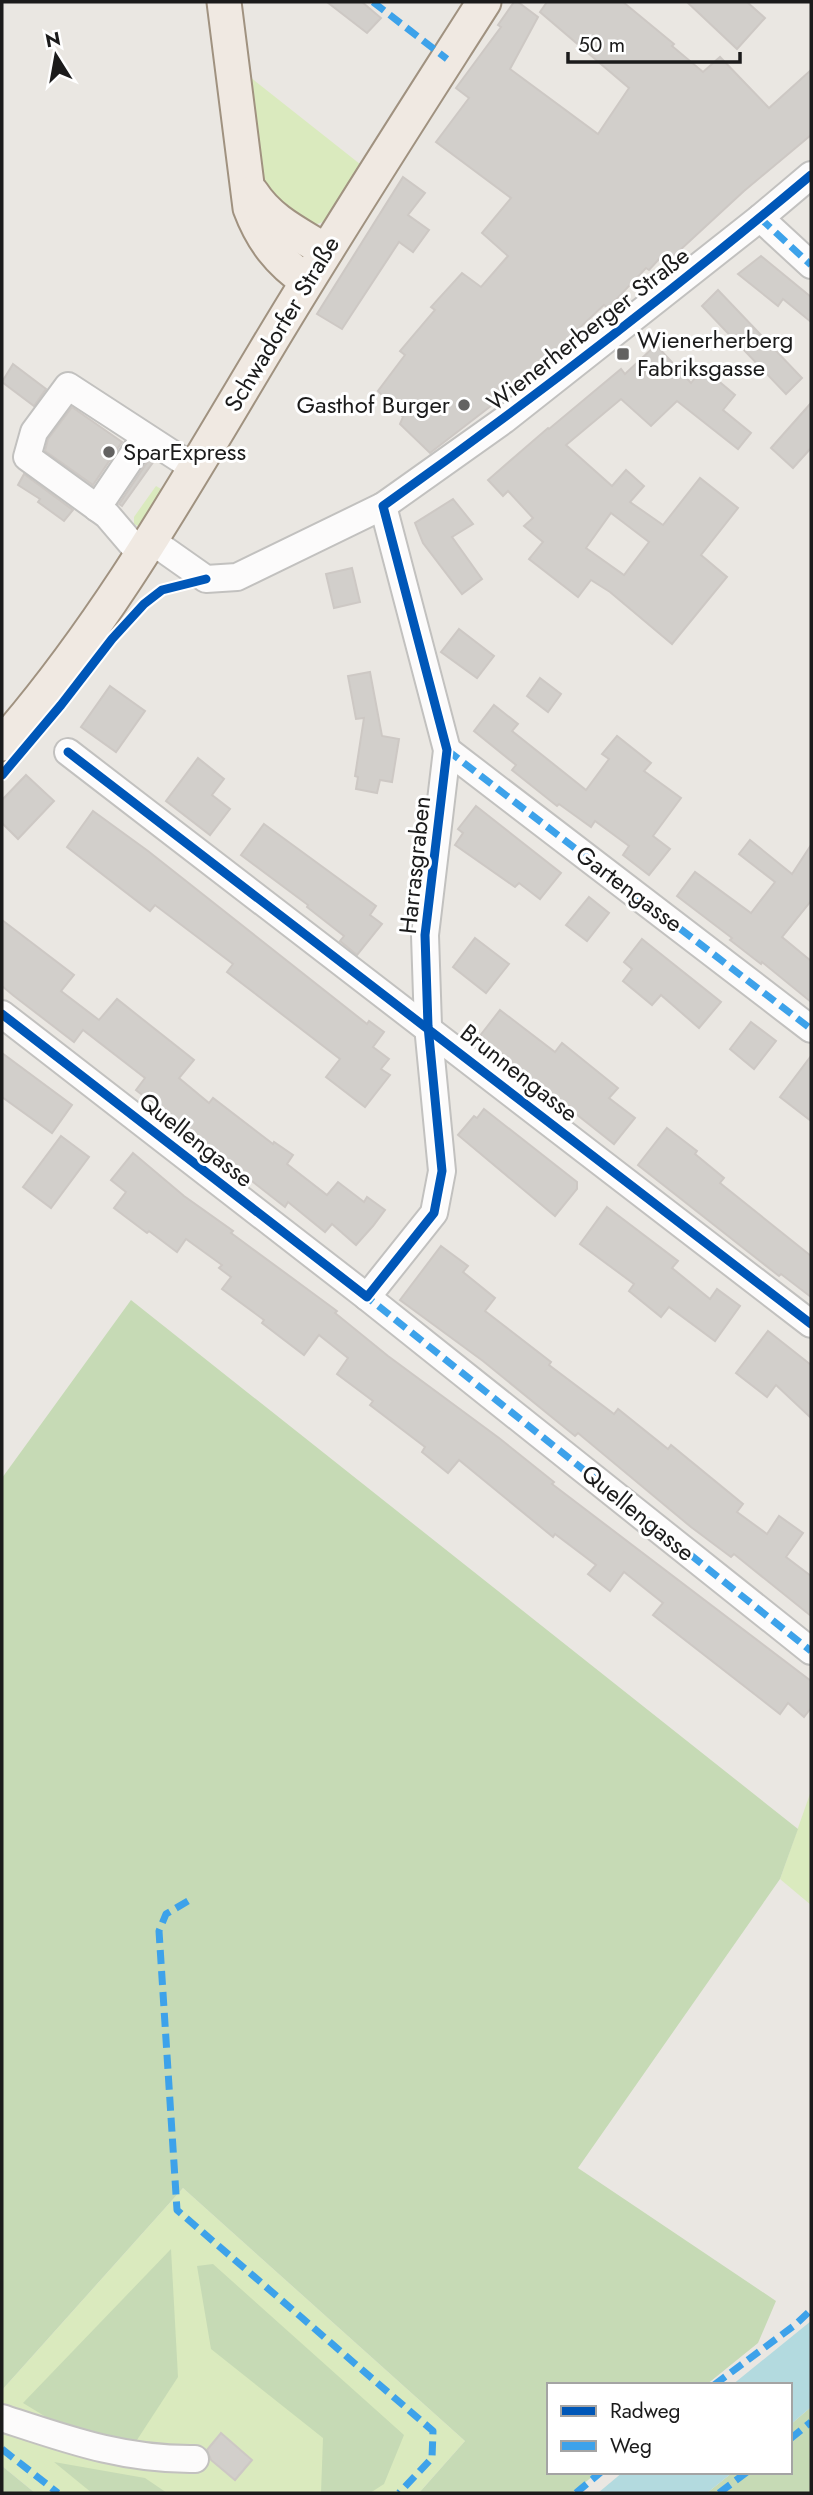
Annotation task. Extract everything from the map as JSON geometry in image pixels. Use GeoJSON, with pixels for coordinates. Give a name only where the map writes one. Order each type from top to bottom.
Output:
{"type":"FeatureCollection","features":[{"type":"Feature","properties":{"kind":"main road"},"geometry":{"type":"LineString","coordinates":[[224,2],[250,208],[260,234],[284,262],[307,281]]}},
{"type":"Feature","properties":{"kind":"main road","name":"Schwadorfer Straße"},"geometry":{"type":"LineString","coordinates":[[2,744],[63,670],[147,549],[307,281],[484,2]]}},
{"type":"Feature","properties":{"kind":"main road"},"geometry":{"type":"LineString","coordinates":[[245,182],[259,204],[276,222],[326,251]]}},
{"type":"Feature","properties":{"kind":"street","name":"Wienerherberger Straße"},"geometry":{"type":"LineString","coordinates":[[145,437],[68,386],[34,432],[27,457],[107,515],[147,549],[206,579],[237,577],[383,506],[504,420],[811,176]]}},
{"type":"Feature","properties":{"kind":"street"},"geometry":{"type":"LineString","coordinates":[[761,218],[811,265]]}},
{"type":"Feature","properties":{"kind":"street"},"geometry":{"type":"LineString","coordinates":[[97,508],[145,437],[194,468]]}},
{"type":"Feature","properties":{"kind":"street","name":"Harrasgraben"},"geometry":{"type":"LineString","coordinates":[[367,1297],[434,1213],[442,1171],[428,1026],[425,935],[447,750],[383,506]]}},
{"type":"Feature","properties":{"kind":"street","name":"Gartengasse"},"geometry":{"type":"LineString","coordinates":[[447,750],[811,1029]]}},
{"type":"Feature","properties":{"kind":"street","name":"Brunnengasse"},"geometry":{"type":"LineString","coordinates":[[68,752],[428,1026],[811,1324]]}},
{"type":"Feature","properties":{"kind":"street","name":"Quellengasse"},"geometry":{"type":"LineString","coordinates":[[2,1014],[367,1297],[811,1651]]}},
{"type":"Feature","properties":{"kind":"street"},"geometry":{"type":"LineString","coordinates":[[2,2418],[79,2444],[131,2456],[195,2459]]}},
{"type":"Feature","properties":{"kind":"green space"},"geometry":{"type":"Polygon","coordinates":[[[245,73],[365,168],[333,219],[317,224],[301,222],[264,188],[245,73]]]}},
{"type":"Feature","properties":{"kind":"green space"},"geometry":{"type":"Polygon","coordinates":[[[156,486],[163,490],[144,523],[138,526],[134,524],[134,517],[156,486]]]}},
{"type":"Feature","properties":{"kind":"green space"},"geometry":{"type":"Polygon","coordinates":[[[131,1300],[798,1829],[780,1879],[578,2168],[776,2301],[758,2343],[708,2383],[547,2383],[547,2474],[596,2474],[572,2493],[419,2493],[465,2441],[183,2188],[2,2390],[2,1478],[131,1300]]]}},
{"type":"Feature","properties":{"kind":"green space"},"geometry":{"type":"Polygon","coordinates":[[[811,1791],[811,1905],[780,1879],[811,1791]]]}},
{"type":"Feature","properties":{"kind":"green space"},"geometry":{"type":"Polygon","coordinates":[[[183,2188],[465,2441],[419,2493],[35,2493],[2,2466],[2,2390],[183,2188]]]}},
{"type":"Feature","properties":{"kind":"green space"},"geometry":{"type":"Polygon","coordinates":[[[171,2249],[178,2377],[135,2443],[51,2420],[23,2403],[171,2249]]]}},
{"type":"Feature","properties":{"kind":"green space"},"geometry":{"type":"Polygon","coordinates":[[[213,2264],[404,2435],[384,2484],[370,2493],[321,2493],[323,2438],[211,2349],[197,2266],[213,2264]]]}},
{"type":"Feature","properties":{"kind":"green space"},"geometry":{"type":"Polygon","coordinates":[[[811,2407],[811,2493],[707,2493],[731,2474],[792,2474],[792,2423],[811,2407]]]}},
{"type":"Feature","properties":{"kind":"green space"},"geometry":{"type":"Polygon","coordinates":[[[54,2462],[145,2478],[167,2493],[92,2493],[54,2462]]]}},
{"type":"Feature","properties":{"kind":"green space"},"geometry":{"type":"Polygon","coordinates":[[[2,2466],[35,2493],[2,2493],[2,2466]]]}},
{"type":"Feature","properties":{"kind":"water"},"geometry":{"type":"Polygon","coordinates":[[[811,2321],[811,2407],[792,2423],[792,2383],[734,2383],[811,2321]]]}},
{"type":"Feature","properties":{"kind":"water"},"geometry":{"type":"Polygon","coordinates":[[[621,2474],[731,2474],[707,2493],[598,2493],[621,2474]]]}},
{"type":"Feature","properties":{"kind":"building"},"geometry":{"type":"Polygon","coordinates":[[[327,2],[362,2],[381,18],[367,33],[327,2]]]}},
{"type":"Feature","properties":{"kind":"building"},"geometry":{"type":"Polygon","coordinates":[[[514,2],[518,2],[538,17],[510,69],[598,134],[629,88],[540,12],[547,2],[623,2],[703,72],[720,57],[769,108],[811,70],[811,135],[744,191],[666,263],[660,258],[649,270],[646,268],[608,308],[604,305],[518,385],[430,453],[400,424],[403,417],[378,391],[405,355],[400,351],[435,310],[431,307],[462,273],[481,287],[508,256],[482,233],[511,198],[436,142],[469,98],[456,88],[501,27],[498,25],[514,2]]]}},
{"type":"Feature","properties":{"kind":"building"},"geometry":{"type":"Polygon","coordinates":[[[687,2],[747,2],[765,18],[737,49],[687,2]]]}},
{"type":"Feature","properties":{"kind":"building"},"geometry":{"type":"Polygon","coordinates":[[[403,177],[425,193],[408,215],[429,230],[413,252],[399,242],[342,329],[317,314],[403,177]]]}},
{"type":"Feature","properties":{"kind":"building"},"geometry":{"type":"Polygon","coordinates":[[[761,256],[811,297],[811,322],[783,299],[778,306],[738,274],[761,256]]]}},
{"type":"Feature","properties":{"kind":"building"},"geometry":{"type":"Polygon","coordinates":[[[718,290],[802,378],[786,394],[702,306],[718,290]]]}},
{"type":"Feature","properties":{"kind":"building"},"geometry":{"type":"Polygon","coordinates":[[[656,345],[691,383],[703,368],[735,395],[723,410],[751,433],[738,449],[677,401],[651,426],[621,399],[566,445],[612,486],[626,470],[644,486],[630,502],[663,525],[700,478],[738,508],[701,555],[727,577],[672,644],[610,592],[591,580],[578,597],[529,559],[543,542],[524,526],[533,518],[508,491],[503,496],[488,480],[621,369],[625,374],[656,345]],[[611,513],[586,548],[624,575],[649,542],[611,513]]]}},
{"type":"Feature","properties":{"kind":"building"},"geometry":{"type":"Polygon","coordinates":[[[13,364],[46,389],[34,406],[2,382],[13,364]]]}},
{"type":"Feature","properties":{"kind":"building"},"geometry":{"type":"Polygon","coordinates":[[[811,403],[811,448],[793,468],[771,448],[811,403]]]}},
{"type":"Feature","properties":{"kind":"building"},"geometry":{"type":"Polygon","coordinates":[[[72,407],[122,442],[93,485],[45,451],[48,439],[72,407]]]}},
{"type":"Feature","properties":{"kind":"building"},"geometry":{"type":"Polygon","coordinates":[[[150,458],[154,461],[122,506],[119,504],[150,458]]]}},
{"type":"Feature","properties":{"kind":"building"},"geometry":{"type":"Polygon","coordinates":[[[24,474],[73,510],[64,521],[38,502],[40,499],[18,485],[24,474]]]}},
{"type":"Feature","properties":{"kind":"building"},"geometry":{"type":"Polygon","coordinates":[[[453,499],[473,524],[452,537],[482,579],[462,594],[423,543],[415,523],[453,499]]]}},
{"type":"Feature","properties":{"kind":"building"},"geometry":{"type":"Polygon","coordinates":[[[352,568],[360,602],[334,608],[326,574],[352,568]]]}},
{"type":"Feature","properties":{"kind":"building"},"geometry":{"type":"Polygon","coordinates":[[[459,629],[494,656],[477,678],[441,652],[459,629]]]}},
{"type":"Feature","properties":{"kind":"building"},"geometry":{"type":"Polygon","coordinates":[[[370,672],[382,736],[399,739],[392,782],[380,780],[377,793],[356,789],[358,777],[355,776],[364,718],[356,719],[348,676],[370,672]]]}},
{"type":"Feature","properties":{"kind":"building"},"geometry":{"type":"Polygon","coordinates":[[[540,678],[561,694],[548,712],[527,696],[540,678]]]}},
{"type":"Feature","properties":{"kind":"building"},"geometry":{"type":"Polygon","coordinates":[[[110,686],[145,711],[116,752],[81,727],[110,686]]]}},
{"type":"Feature","properties":{"kind":"building"},"geometry":{"type":"Polygon","coordinates":[[[494,705],[518,724],[512,731],[586,790],[609,759],[602,754],[617,736],[651,763],[644,771],[681,798],[653,836],[670,849],[649,875],[623,855],[629,846],[595,821],[591,827],[559,804],[557,806],[512,770],[516,765],[474,731],[494,705]]]}},
{"type":"Feature","properties":{"kind":"building"},"geometry":{"type":"Polygon","coordinates":[[[198,758],[224,779],[212,795],[230,809],[210,835],[166,801],[198,758]]]}},
{"type":"Feature","properties":{"kind":"building"},"geometry":{"type":"Polygon","coordinates":[[[26,775],[54,801],[18,839],[2,823],[2,800],[26,775]]]}},
{"type":"Feature","properties":{"kind":"building"},"geometry":{"type":"Polygon","coordinates":[[[476,806],[561,873],[540,899],[519,883],[515,887],[455,845],[463,833],[458,829],[476,806]]]}},
{"type":"Feature","properties":{"kind":"building"},"geometry":{"type":"Polygon","coordinates":[[[93,811],[148,851],[367,1024],[369,1021],[384,1032],[373,1047],[389,1059],[381,1069],[390,1075],[365,1107],[326,1077],[340,1059],[227,972],[233,964],[155,905],[150,911],[67,847],[93,811]]]}},
{"type":"Feature","properties":{"kind":"building"},"geometry":{"type":"Polygon","coordinates":[[[264,824],[376,906],[370,915],[382,924],[357,955],[340,941],[344,936],[307,907],[308,905],[241,855],[264,824]]]}},
{"type":"Feature","properties":{"kind":"building"},"geometry":{"type":"Polygon","coordinates":[[[750,840],[792,874],[811,845],[811,901],[782,937],[811,961],[811,1002],[677,896],[695,872],[751,913],[775,882],[739,854],[750,840]]]}},
{"type":"Feature","properties":{"kind":"building"},"geometry":{"type":"Polygon","coordinates":[[[589,897],[609,913],[587,941],[566,925],[589,897]]]}},
{"type":"Feature","properties":{"kind":"building"},"geometry":{"type":"Polygon","coordinates":[[[2,920],[74,975],[61,991],[99,1020],[117,999],[194,1060],[179,1078],[209,1103],[213,1098],[273,1144],[274,1142],[293,1155],[287,1164],[327,1195],[338,1182],[364,1202],[367,1197],[385,1210],[373,1226],[356,1245],[332,1224],[325,1232],[288,1202],[285,1207],[136,1090],[145,1078],[83,1030],[74,1042],[14,996],[2,986],[2,920]]]}},
{"type":"Feature","properties":{"kind":"building"},"geometry":{"type":"Polygon","coordinates":[[[475,938],[509,964],[486,993],[453,967],[475,938]]]}},
{"type":"Feature","properties":{"kind":"building"},"geometry":{"type":"Polygon","coordinates":[[[642,939],[721,1002],[699,1028],[661,995],[652,1005],[623,981],[632,969],[624,962],[642,939]]]}},
{"type":"Feature","properties":{"kind":"building"},"geometry":{"type":"Polygon","coordinates":[[[500,1010],[555,1052],[562,1043],[618,1088],[609,1098],[635,1118],[614,1144],[479,1037],[500,1010]]]}},
{"type":"Feature","properties":{"kind":"building"},"geometry":{"type":"Polygon","coordinates":[[[751,1022],[776,1041],[754,1069],[730,1049],[751,1022]]]}},
{"type":"Feature","properties":{"kind":"building"},"geometry":{"type":"Polygon","coordinates":[[[2,1053],[72,1105],[52,1133],[2,1097],[2,1053]]]}},
{"type":"Feature","properties":{"kind":"building"},"geometry":{"type":"Polygon","coordinates":[[[811,1056],[811,1121],[780,1097],[811,1056]]]}},
{"type":"Feature","properties":{"kind":"building"},"geometry":{"type":"Polygon","coordinates":[[[484,1109],[577,1182],[577,1189],[555,1216],[458,1135],[474,1116],[477,1118],[484,1109]]]}},
{"type":"Feature","properties":{"kind":"building"},"geometry":{"type":"Polygon","coordinates":[[[667,1128],[697,1151],[695,1154],[724,1178],[720,1183],[811,1256],[811,1297],[781,1274],[779,1276],[638,1165],[667,1128]]]}},
{"type":"Feature","properties":{"kind":"building"},"geometry":{"type":"Polygon","coordinates":[[[61,1136],[89,1157],[51,1208],[23,1187],[61,1136]]]}},
{"type":"Feature","properties":{"kind":"building"},"geometry":{"type":"Polygon","coordinates":[[[133,1153],[184,1196],[233,1231],[231,1233],[337,1311],[335,1313],[388,1356],[499,1438],[554,1482],[552,1484],[811,1681],[811,1708],[804,1717],[788,1703],[780,1714],[653,1615],[663,1603],[624,1572],[610,1591],[588,1574],[596,1565],[555,1534],[553,1537],[459,1460],[448,1473],[422,1452],[425,1447],[370,1405],[373,1401],[337,1374],[348,1358],[319,1335],[304,1355],[262,1323],[264,1320],[222,1289],[231,1277],[219,1268],[222,1265],[186,1239],[177,1252],[114,1208],[126,1192],[111,1180],[133,1153]]]}},
{"type":"Feature","properties":{"kind":"building"},"geometry":{"type":"Polygon","coordinates":[[[607,1207],[678,1261],[672,1268],[710,1299],[717,1289],[740,1306],[715,1341],[669,1307],[661,1317],[629,1291],[634,1284],[580,1244],[607,1207]]]}},
{"type":"Feature","properties":{"kind":"building"},"geometry":{"type":"Polygon","coordinates":[[[441,1246],[468,1266],[463,1272],[495,1298],[485,1311],[551,1362],[549,1365],[614,1414],[618,1409],[668,1449],[671,1445],[743,1504],[737,1512],[767,1534],[779,1516],[803,1533],[786,1557],[811,1576],[811,1616],[734,1554],[731,1557],[691,1527],[578,1433],[575,1436],[483,1361],[400,1300],[441,1246]]]}},
{"type":"Feature","properties":{"kind":"building"},"geometry":{"type":"Polygon","coordinates":[[[768,1331],[811,1365],[811,1418],[776,1385],[767,1397],[736,1373],[768,1331]]]}},
{"type":"Feature","properties":{"kind":"building"},"geometry":{"type":"Polygon","coordinates":[[[221,2433],[252,2460],[235,2480],[211,2460],[207,2450],[221,2433]]]}},
{"type":"Feature","properties":{"kind":"marked path"},"geometry":{"type":"LineString","coordinates":[[373,2],[447,59]]}},
{"type":"Feature","properties":{"kind":"marked path"},"geometry":{"type":"LineString","coordinates":[[760,218],[811,265]]}},
{"type":"Feature","properties":{"kind":"marked path"},"geometry":{"type":"LineString","coordinates":[[447,750],[811,1029]]}},
{"type":"Feature","properties":{"kind":"marked path"},"geometry":{"type":"LineString","coordinates":[[362,1293],[811,1651]]}},
{"type":"Feature","properties":{"kind":"marked path"},"geometry":{"type":"LineString","coordinates":[[188,1901],[166,1914],[159,1931],[177,2210],[433,2431],[432,2458],[399,2493]]}},
{"type":"Feature","properties":{"kind":"marked path"},"geometry":{"type":"LineString","coordinates":[[717,2383],[811,2310]]}},
{"type":"Feature","properties":{"kind":"marked path"},"geometry":{"type":"LineString","coordinates":[[792,2437],[811,2422]]}},
{"type":"Feature","properties":{"kind":"marked path"},"geometry":{"type":"LineString","coordinates":[[2,2449],[58,2493]]}},
{"type":"Feature","properties":{"kind":"marked path"},"geometry":{"type":"LineString","coordinates":[[576,2493],[599,2474]]}},
{"type":"Feature","properties":{"kind":"marked path"},"geometry":{"type":"LineString","coordinates":[[719,2493],[744,2474]]}},
{"type":"Feature","properties":{"kind":"cycle path"},"geometry":{"type":"LineString","coordinates":[[2,1014],[367,1297],[434,1213],[442,1171],[428,1026],[425,935],[447,750],[383,506],[600,345],[811,175]]}},
{"type":"Feature","properties":{"kind":"cycle path"},"geometry":{"type":"LineString","coordinates":[[2,775],[112,639],[144,604],[162,590],[206,579]]}},
{"type":"Feature","properties":{"kind":"cycle path"},"geometry":{"type":"LineString","coordinates":[[68,752],[811,1324]]}},
{"type":"Feature","properties":{"kind":"place","name":"Wienerherberg Fabriksgasse"},"geometry":{"type":"Point","coordinates":[623,354]}},
{"type":"Feature","properties":{"kind":"place","name":"Gasthof Burger"},"geometry":{"type":"Point","coordinates":[464,405]}},
{"type":"Feature","properties":{"kind":"place","name":"SparExpress"},"geometry":{"type":"Point","coordinates":[109,452]}}]}
